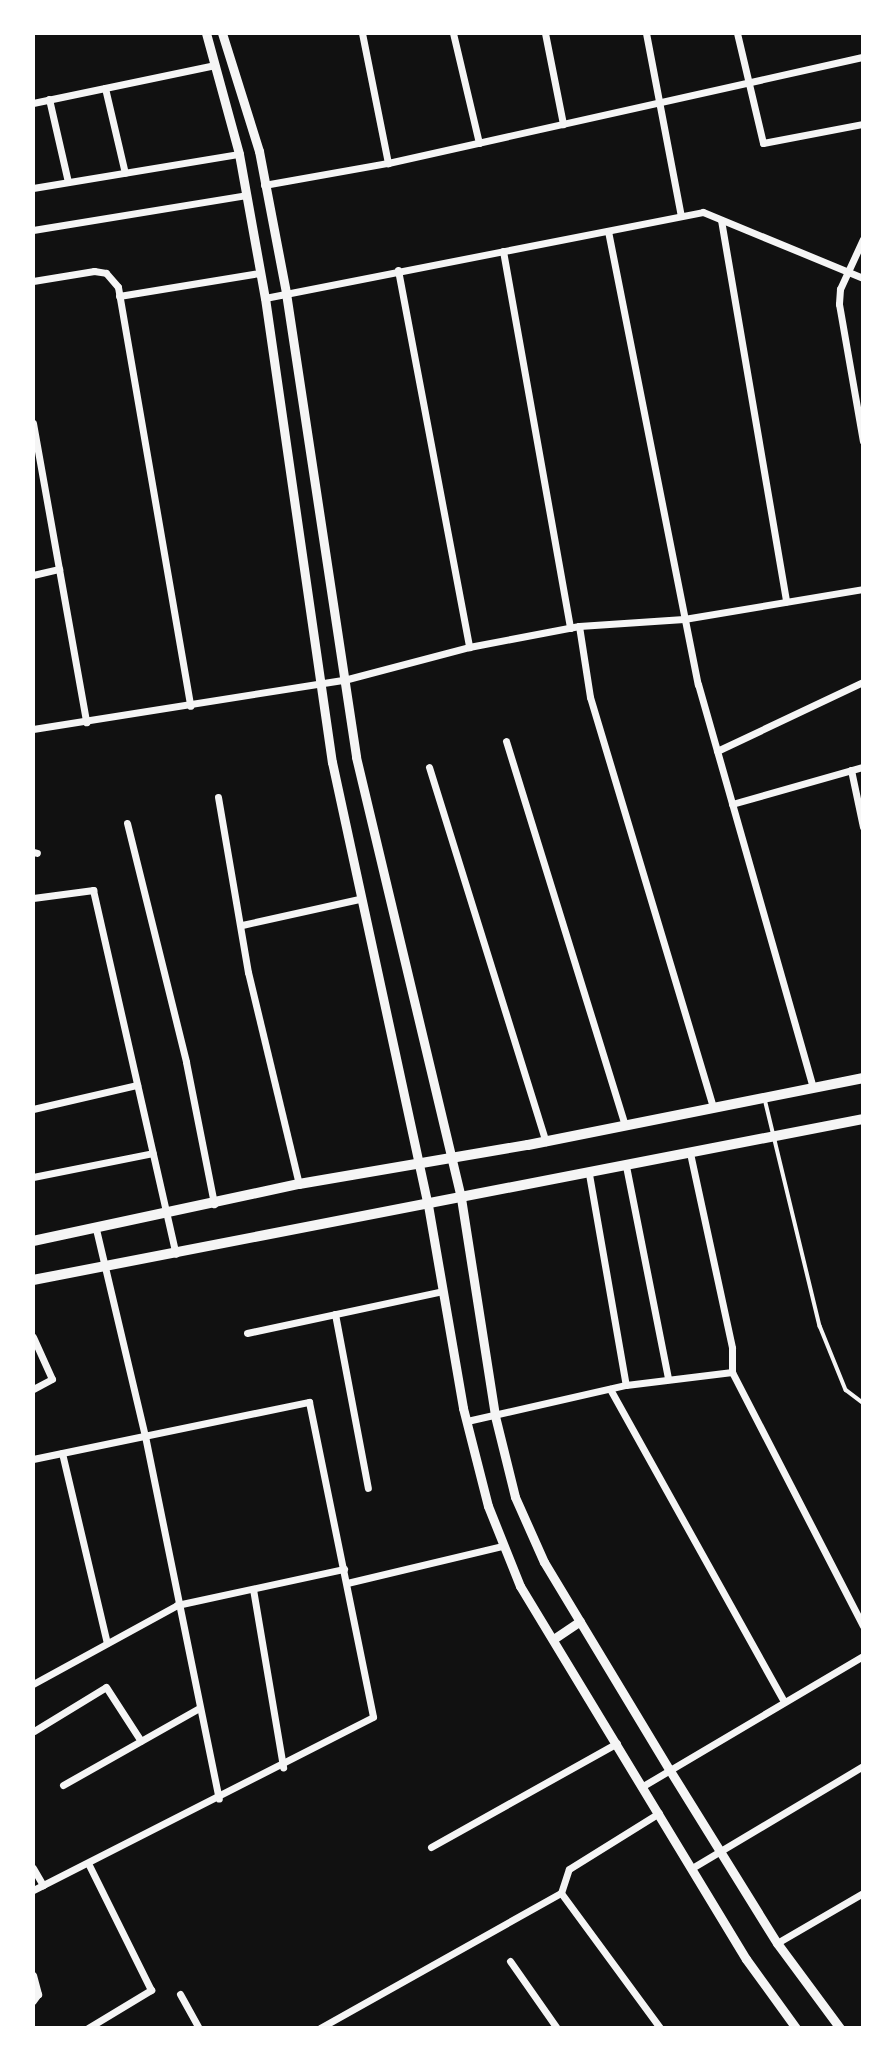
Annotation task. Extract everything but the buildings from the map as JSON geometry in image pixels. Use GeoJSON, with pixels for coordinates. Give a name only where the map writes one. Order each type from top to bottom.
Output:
{"type":"FeatureCollection","features":[{"type":"Feature","properties":{"kind":"main road"},"geometry":{"type":"LineString","coordinates":[[33,1241],[299,1184],[546,1142],[863,1078]]}},
{"type":"Feature","properties":{"kind":"main road"},"geometry":{"type":"LineString","coordinates":[[33,1280],[105,1269],[863,1119]]}},
{"type":"Feature","properties":{"kind":"street"},"geometry":{"type":"LineString","coordinates":[[206,33],[239,154],[265,298],[323,684],[332,762],[359,899],[428,1205],[467,1421],[502,1546],[520,1586],[555,1638],[746,1959],[796,2028]]}},
{"type":"Feature","properties":{"kind":"street"},"geometry":{"type":"LineString","coordinates":[[222,33],[259,151],[286,293],[359,771],[452,1157],[495,1416],[526,1525],[580,1621],[777,1943],[840,2028]]}},
{"type":"Feature","properties":{"kind":"street"},"geometry":{"type":"LineString","coordinates":[[362,33],[388,163]]}},
{"type":"Feature","properties":{"kind":"street"},"geometry":{"type":"LineString","coordinates":[[453,33],[479,143]]}},
{"type":"Feature","properties":{"kind":"street"},"geometry":{"type":"LineString","coordinates":[[545,33],[564,124]]}},
{"type":"Feature","properties":{"kind":"street"},"geometry":{"type":"LineString","coordinates":[[646,33],[681,216]]}},
{"type":"Feature","properties":{"kind":"street"},"geometry":{"type":"LineString","coordinates":[[737,33],[763,143],[863,124]]}},
{"type":"Feature","properties":{"kind":"street"},"geometry":{"type":"LineString","coordinates":[[264,185],[388,163],[863,57]]}},
{"type":"Feature","properties":{"kind":"street"},"geometry":{"type":"LineString","coordinates":[[33,103],[215,65]]}},
{"type":"Feature","properties":{"kind":"street"},"geometry":{"type":"LineString","coordinates":[[105,88],[125,173]]}},
{"type":"Feature","properties":{"kind":"street"},"geometry":{"type":"LineString","coordinates":[[49,99],[68,182]]}},
{"type":"Feature","properties":{"kind":"street"},"geometry":{"type":"LineString","coordinates":[[33,188],[239,154]]}},
{"type":"Feature","properties":{"kind":"street"},"geometry":{"type":"LineString","coordinates":[[33,230],[246,195]]}},
{"type":"Feature","properties":{"kind":"street"},"geometry":{"type":"LineString","coordinates":[[265,298],[703,212],[863,278]]}},
{"type":"Feature","properties":{"kind":"street"},"geometry":{"type":"LineString","coordinates":[[721,220],[786,601]]}},
{"type":"Feature","properties":{"kind":"street"},"geometry":{"type":"LineString","coordinates":[[608,231],[684,619],[717,751],[813,1088]]}},
{"type":"Feature","properties":{"kind":"street"},"geometry":{"type":"LineString","coordinates":[[863,239],[847,271],[839,304],[863,441]]}},
{"type":"Feature","properties":{"kind":"street"},"geometry":{"type":"LineString","coordinates":[[503,251],[570,628]]}},
{"type":"Feature","properties":{"kind":"street"},"geometry":{"type":"LineString","coordinates":[[398,270],[469,647]]}},
{"type":"Feature","properties":{"kind":"street"},"geometry":{"type":"LineString","coordinates":[[33,281],[94,271],[114,279],[190,706]]}},
{"type":"Feature","properties":{"kind":"street"},"geometry":{"type":"LineString","coordinates":[[119,296],[259,273]]}},
{"type":"Feature","properties":{"kind":"street"},"geometry":{"type":"LineString","coordinates":[[33,422],[36,454],[86,722]]}},
{"type":"Feature","properties":{"kind":"street"},"geometry":{"type":"LineString","coordinates":[[33,575],[59,569]]}},
{"type":"Feature","properties":{"kind":"street"},"geometry":{"type":"LineString","coordinates":[[33,729],[323,684],[469,647],[579,626],[684,619],[863,589]]}},
{"type":"Feature","properties":{"kind":"street"},"geometry":{"type":"LineString","coordinates":[[579,626],[590,697],[713,1108]]}},
{"type":"Feature","properties":{"kind":"street"},"geometry":{"type":"LineString","coordinates":[[717,751],[863,682]]}},
{"type":"Feature","properties":{"kind":"street"},"geometry":{"type":"LineString","coordinates":[[506,741],[625,1126]]}},
{"type":"Feature","properties":{"kind":"street"},"geometry":{"type":"LineString","coordinates":[[429,767],[546,1142]]}},
{"type":"Feature","properties":{"kind":"street"},"geometry":{"type":"LineString","coordinates":[[732,804],[863,767]]}},
{"type":"Feature","properties":{"kind":"street"},"geometry":{"type":"LineString","coordinates":[[851,770],[863,827]]}},
{"type":"Feature","properties":{"kind":"street"},"geometry":{"type":"LineString","coordinates":[[218,797],[248,972],[299,1184]]}},
{"type":"Feature","properties":{"kind":"street"},"geometry":{"type":"LineString","coordinates":[[127,823],[186,1062],[214,1204]]}},
{"type":"Feature","properties":{"kind":"street"},"geometry":{"type":"LineString","coordinates":[[33,898],[93,890],[177,1255]]}},
{"type":"Feature","properties":{"kind":"street"},"geometry":{"type":"LineString","coordinates":[[242,925],[359,899]]}},
{"type":"Feature","properties":{"kind":"street"},"geometry":{"type":"LineString","coordinates":[[33,1109],[137,1085]]}},
{"type":"Feature","properties":{"kind":"street"},"geometry":{"type":"LineString","coordinates":[[33,1177],[153,1153]]}},
{"type":"Feature","properties":{"kind":"street"},"geometry":{"type":"LineString","coordinates":[[690,1153],[732,1348],[732,1373],[863,1626]]}},
{"type":"Feature","properties":{"kind":"street"},"geometry":{"type":"LineString","coordinates":[[626,1166],[668,1379]]}},
{"type":"Feature","properties":{"kind":"street"},"geometry":{"type":"LineString","coordinates":[[589,1174],[626,1385]]}},
{"type":"Feature","properties":{"kind":"street"},"geometry":{"type":"LineString","coordinates":[[96,1229],[145,1436],[177,1605],[219,1799]]}},
{"type":"Feature","properties":{"kind":"street"},"geometry":{"type":"LineString","coordinates":[[247,1332],[443,1291]]}},
{"type":"Feature","properties":{"kind":"street"},"geometry":{"type":"LineString","coordinates":[[335,1314],[368,1488]]}},
{"type":"Feature","properties":{"kind":"street"},"geometry":{"type":"LineString","coordinates":[[33,1337],[52,1379],[33,1389]]}},
{"type":"Feature","properties":{"kind":"street"},"geometry":{"type":"LineString","coordinates":[[467,1421],[626,1385],[732,1373]]}},
{"type":"Feature","properties":{"kind":"street"},"geometry":{"type":"LineString","coordinates":[[610,1389],[784,1702]]}},
{"type":"Feature","properties":{"kind":"street"},"geometry":{"type":"LineString","coordinates":[[33,1459],[309,1402],[373,1717],[283,1767],[33,1890]]}},
{"type":"Feature","properties":{"kind":"street"},"geometry":{"type":"LineString","coordinates":[[62,1453],[107,1643]]}},
{"type":"Feature","properties":{"kind":"street"},"geometry":{"type":"LineString","coordinates":[[347,1583],[502,1546]]}},
{"type":"Feature","properties":{"kind":"street"},"geometry":{"type":"LineString","coordinates":[[33,1684],[177,1605],[344,1569]]}},
{"type":"Feature","properties":{"kind":"street"},"geometry":{"type":"LineString","coordinates":[[253,1589],[283,1767]]}},
{"type":"Feature","properties":{"kind":"street"},"geometry":{"type":"LineString","coordinates":[[555,1638],[580,1621]]}},
{"type":"Feature","properties":{"kind":"street"},"geometry":{"type":"LineString","coordinates":[[643,1786],[863,1656]]}},
{"type":"Feature","properties":{"kind":"street"},"geometry":{"type":"LineString","coordinates":[[34,1731],[106,1687],[141,1741]]}},
{"type":"Feature","properties":{"kind":"street"},"geometry":{"type":"LineString","coordinates":[[64,1785],[199,1707]]}},
{"type":"Feature","properties":{"kind":"street"},"geometry":{"type":"LineString","coordinates":[[431,1847],[617,1742]]}},
{"type":"Feature","properties":{"kind":"street"},"geometry":{"type":"LineString","coordinates":[[692,1868],[863,1766]]}},
{"type":"Feature","properties":{"kind":"street"},"geometry":{"type":"LineString","coordinates":[[320,2028],[561,1893],[569,1870],[659,1813]]}},
{"type":"Feature","properties":{"kind":"street"},"geometry":{"type":"LineString","coordinates":[[88,1863],[151,1990],[88,2028]]}},
{"type":"Feature","properties":{"kind":"street"},"geometry":{"type":"LineString","coordinates":[[33,1868],[43,1885]]}},
{"type":"Feature","properties":{"kind":"street"},"geometry":{"type":"LineString","coordinates":[[561,1893],[660,2028]]}},
{"type":"Feature","properties":{"kind":"street"},"geometry":{"type":"LineString","coordinates":[[777,1943],[863,1893]]}},
{"type":"Feature","properties":{"kind":"street"},"geometry":{"type":"LineString","coordinates":[[510,1961],[557,2028]]}},
{"type":"Feature","properties":{"kind":"street"},"geometry":{"type":"LineString","coordinates":[[33,1975],[38,1994],[33,2001]]}},
{"type":"Feature","properties":{"kind":"street"},"geometry":{"type":"LineString","coordinates":[[180,1994],[199,2028]]}},
{"type":"Feature","properties":{"kind":"lane"},"geometry":{"type":"LineString","coordinates":[[764,1097],[820,1326],[846,1390],[863,1403]]}}]}
